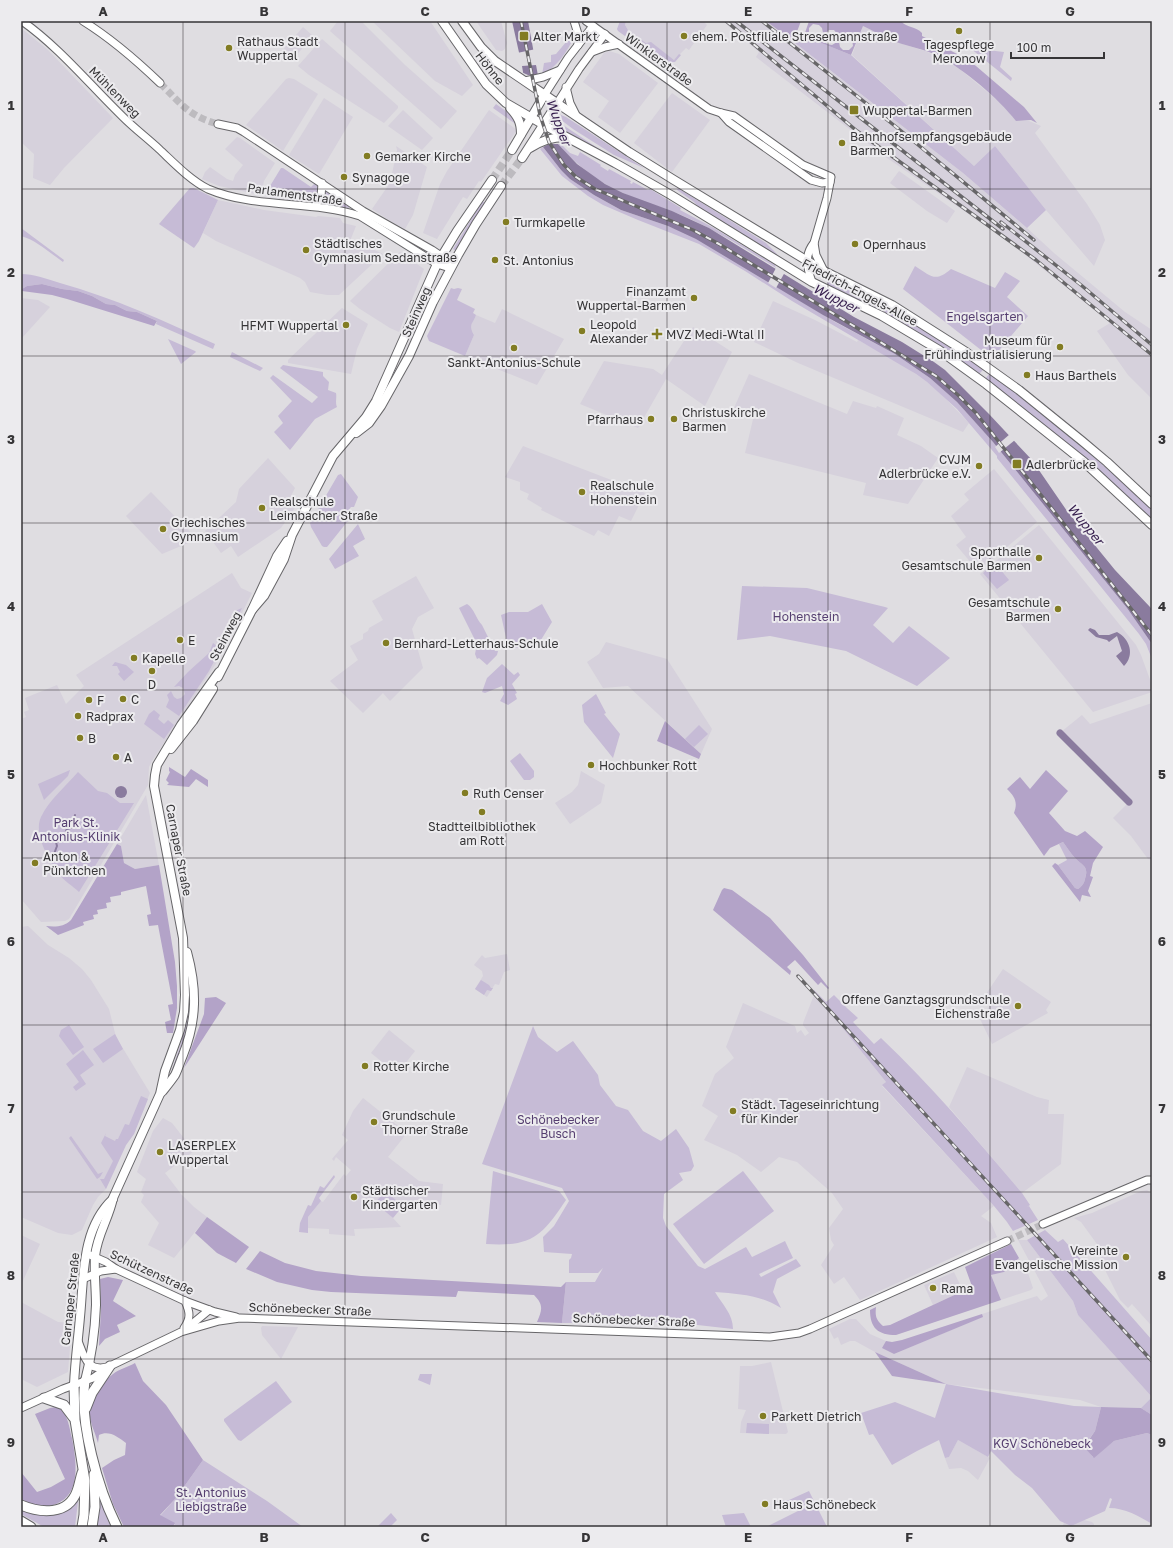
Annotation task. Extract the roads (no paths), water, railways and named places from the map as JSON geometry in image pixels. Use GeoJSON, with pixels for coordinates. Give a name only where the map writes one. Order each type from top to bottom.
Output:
{"type":"FeatureCollection","features":[{"type":"Feature","properties":{"kind":"highway"},"geometry":{"type":"LineString","coordinates":[[85,1415],[92,1393],[110,1366]]}},
{"type":"Feature","properties":{"kind":"highway"},"geometry":{"type":"LineString","coordinates":[[85,1380],[83,1392],[85,1415],[94,1463],[96,1494],[92,1527]]}},
{"type":"Feature","properties":{"kind":"highway"},"geometry":{"type":"LineString","coordinates":[[74,1384],[75,1420],[86,1496],[82,1527]]}},
{"type":"Feature","properties":{"kind":"highway"},"geometry":{"type":"LineString","coordinates":[[44,1398],[64,1405],[75,1420]]}},
{"type":"Feature","properties":{"kind":"highway"},"geometry":{"type":"LineString","coordinates":[[94,1463],[117,1527]]}},
{"type":"Feature","properties":{"kind":"highway"},"geometry":{"type":"LineString","coordinates":[[21,1505],[41,1512],[56,1510],[65,1506],[71,1501],[77,1491],[83,1468]]}},
{"type":"Feature","properties":{"kind":"highway"},"geometry":{"type":"LineString","coordinates":[[21,1521],[31,1527]]}},
{"type":"Feature","properties":{"kind":"main road","name":"Mühlenweg"},"geometry":{"type":"LineString","coordinates":[[22,21],[54,47],[123,117],[193,179]]}},
{"type":"Feature","properties":{"kind":"main road"},"geometry":{"type":"LineString","coordinates":[[83,21],[132,57],[160,84]]}},
{"type":"Feature","properties":{"kind":"main road","name":"Höhne"},"geometry":{"type":"LineString","coordinates":[[442,21],[479,75],[495,94],[527,119]]}},
{"type":"Feature","properties":{"kind":"main road","name":"Höhne"},"geometry":{"type":"LineString","coordinates":[[462,21],[481,47],[496,60],[545,94]]}},
{"type":"Feature","properties":{"kind":"main road"},"geometry":{"type":"LineString","coordinates":[[574,21],[578,34],[578,45]]}},
{"type":"Feature","properties":{"kind":"main road","name":"Winklerstraße"},"geometry":{"type":"LineString","coordinates":[[586,21],[709,109],[722,113],[729,122],[812,180],[822,183],[831,179],[814,243]]}},
{"type":"Feature","properties":{"kind":"main road"},"geometry":{"type":"LineString","coordinates":[[512,150],[527,119],[560,70],[593,26]]}},
{"type":"Feature","properties":{"kind":"main road"},"geometry":{"type":"LineString","coordinates":[[522,158],[532,145],[566,87],[605,34]]}},
{"type":"Feature","properties":{"kind":"main road"},"geometry":{"type":"LineString","coordinates":[[591,52],[619,44]]}},
{"type":"Feature","properties":{"kind":"main road"},"geometry":{"type":"LineString","coordinates":[[522,79],[543,78],[560,70]]}},
{"type":"Feature","properties":{"kind":"main road"},"geometry":{"type":"LineString","coordinates":[[566,87],[570,103],[576,115]]}},
{"type":"Feature","properties":{"kind":"main road","name":"Friedrich-Engels-Allee"},"geometry":{"type":"LineString","coordinates":[[545,94],[635,156],[824,271],[892,305],[966,352],[1019,390],[1082,441],[1152,504]]}},
{"type":"Feature","properties":{"kind":"main road"},"geometry":{"type":"LineString","coordinates":[[506,103],[521,124],[521,134]]}},
{"type":"Feature","properties":{"kind":"main road","name":"Friedrich-Engels-Allee"},"geometry":{"type":"LineString","coordinates":[[527,119],[544,125],[671,195],[812,282],[911,332],[939,350],[1084,462],[1152,525]]}},
{"type":"Feature","properties":{"kind":"main road"},"geometry":{"type":"LineString","coordinates":[[218,124],[237,128],[450,268]]}},
{"type":"Feature","properties":{"kind":"main road"},"geometry":{"type":"LineString","coordinates":[[532,145],[560,135]]}},
{"type":"Feature","properties":{"kind":"main road","name":"Parlamentstraße"},"geometry":{"type":"LineString","coordinates":[[193,179],[208,189],[225,194],[264,202],[315,206],[360,216],[403,243],[439,260]]}},
{"type":"Feature","properties":{"kind":"main road","name":"Steinweg"},"geometry":{"type":"LineString","coordinates":[[219,672],[252,610],[264,596],[284,559],[291,536],[333,456],[366,417],[376,401],[439,260],[492,180]]}},
{"type":"Feature","properties":{"kind":"main road"},"geometry":{"type":"LineString","coordinates":[[315,206],[321,197],[322,183]]}},
{"type":"Feature","properties":{"kind":"main road","name":"Steinweg"},"geometry":{"type":"LineString","coordinates":[[345,440],[369,423],[382,406],[409,356],[450,268],[501,186]]}},
{"type":"Feature","properties":{"kind":"main road"},"geometry":{"type":"LineString","coordinates":[[812,282],[806,260],[814,243]]}},
{"type":"Feature","properties":{"kind":"main road"},"geometry":{"type":"LineString","coordinates":[[814,243],[816,254],[824,271]]}},
{"type":"Feature","properties":{"kind":"main road"},"geometry":{"type":"LineString","coordinates":[[959,364],[957,358],[958,355],[966,352]]}},
{"type":"Feature","properties":{"kind":"main road","name":"Carnaper Straße"},"geometry":{"type":"LineString","coordinates":[[85,1380],[90,1364],[95,1328],[95,1257],[97,1242],[110,1211],[113,1198],[160,1094],[176,1072],[185,1050],[194,1015],[193,975],[183,938],[154,786],[155,775],[157,765],[196,718],[213,689],[219,672]]}},
{"type":"Feature","properties":{"kind":"main road"},"geometry":{"type":"LineString","coordinates":[[1043,1224],[1147,1180],[1152,1180]]}},
{"type":"Feature","properties":{"kind":"main road","name":"Carnaper Straße"},"geometry":{"type":"LineString","coordinates":[[74,1384],[86,1254],[94,1226],[100,1213],[113,1198]]}},
{"type":"Feature","properties":{"kind":"main road","name":"Schönebecker Straße"},"geometry":{"type":"LineString","coordinates":[[181,1332],[219,1320],[240,1318],[770,1336],[788,1335],[810,1329],[850,1312],[1007,1240]]}},
{"type":"Feature","properties":{"kind":"main road","name":"Schützenstraße"},"geometry":{"type":"LineString","coordinates":[[86,1254],[106,1262],[116,1269],[185,1301],[209,1310]]}},
{"type":"Feature","properties":{"kind":"main road"},"geometry":{"type":"LineString","coordinates":[[83,1279],[95,1273],[116,1269]]}},
{"type":"Feature","properties":{"kind":"main road"},"geometry":{"type":"LineString","coordinates":[[181,1332],[190,1318],[190,1313],[185,1301]]}},
{"type":"Feature","properties":{"kind":"main road"},"geometry":{"type":"LineString","coordinates":[[21,1408],[74,1384],[93,1378],[110,1366],[181,1332],[209,1310],[212,1315],[219,1320]]}},
{"type":"Feature","properties":{"kind":"main road","name":"Schönebecker Straße"},"geometry":{"type":"LineString","coordinates":[[209,1310],[240,1318]]}},
{"type":"Feature","properties":{"kind":"main road"},"geometry":{"type":"LineString","coordinates":[[78,1341],[83,1354],[90,1364],[98,1368],[110,1366]]}},
{"type":"Feature","properties":{"kind":"waterway"},"geometry":{"type":"LineString","coordinates":[[1060,733],[1129,802]]}},
{"type":"Feature","properties":{"kind":"waterway"},"geometry":{"type":"LineString","coordinates":[[54,854],[57,846],[56,842],[69,839],[66,831],[67,829],[76,825],[74,820],[75,815]]}},
{"type":"Feature","properties":{"kind":"tunnel"},"geometry":{"type":"LineString","coordinates":[[160,83],[180,103],[193,113],[208,121],[218,124]]}},
{"type":"Feature","properties":{"kind":"tunnel"},"geometry":{"type":"LineString","coordinates":[[492,180],[512,150]]}},
{"type":"Feature","properties":{"kind":"tunnel"},"geometry":{"type":"LineString","coordinates":[[501,186],[522,158]]}},
{"type":"Feature","properties":{"kind":"tunnel"},"geometry":{"type":"LineString","coordinates":[[1007,1241],[1043,1224]]}},
{"type":"Feature","properties":{"kind":"railway"},"geometry":{"type":"LineString","coordinates":[[521,21],[540,115],[549,142],[564,165],[576,177],[595,189],[693,230],[719,244],[936,376],[976,413],[1152,635]]}},
{"type":"Feature","properties":{"kind":"railway"},"geometry":{"type":"LineString","coordinates":[[726,21],[857,131],[1036,260],[1152,355]]}},
{"type":"Feature","properties":{"kind":"railway"},"geometry":{"type":"LineString","coordinates":[[736,21],[1003,229]]}},
{"type":"Feature","properties":{"kind":"railway"},"geometry":{"type":"LineString","coordinates":[[762,21],[900,130],[1034,240]]}},
{"type":"Feature","properties":{"kind":"railway"},"geometry":{"type":"LineString","coordinates":[[1001,222],[1081,285],[1152,345]]}},
{"type":"Feature","properties":{"kind":"railway"},"geometry":{"type":"LineString","coordinates":[[798,976],[1152,1361]]}},
{"type":"Feature","properties":{"kind":"place","name":"Tagespflege Meronow"},"geometry":{"type":"Point","coordinates":[959,31]}},
{"type":"Feature","properties":{"kind":"place","name":"Alter Markt"},"geometry":{"type":"Point","coordinates":[524,36]}},
{"type":"Feature","properties":{"kind":"place","name":"ehem. Postfiliale Stresemannstraße"},"geometry":{"type":"Point","coordinates":[684,36]}},
{"type":"Feature","properties":{"kind":"place","name":"Rathaus Stadt Wuppertal"},"geometry":{"type":"Point","coordinates":[229,48]}},
{"type":"Feature","properties":{"kind":"place","name":"Wuppertal-Barmen"},"geometry":{"type":"Point","coordinates":[854,110]}},
{"type":"Feature","properties":{"kind":"place","name":"Bahnhofsempfangsgebäude Barmen"},"geometry":{"type":"Point","coordinates":[842,143]}},
{"type":"Feature","properties":{"kind":"place","name":"Gemarker Kirche"},"geometry":{"type":"Point","coordinates":[367,156]}},
{"type":"Feature","properties":{"kind":"place","name":"Synagoge"},"geometry":{"type":"Point","coordinates":[344,177]}},
{"type":"Feature","properties":{"kind":"place","name":"Turmkapelle"},"geometry":{"type":"Point","coordinates":[506,222]}},
{"type":"Feature","properties":{"kind":"place","name":"Opernhaus"},"geometry":{"type":"Point","coordinates":[855,244]}},
{"type":"Feature","properties":{"kind":"place","name":"Städtisches Gymnasium Sedanstraße"},"geometry":{"type":"Point","coordinates":[306,250]}},
{"type":"Feature","properties":{"kind":"place","name":"St. Antonius"},"geometry":{"type":"Point","coordinates":[495,260]}},
{"type":"Feature","properties":{"kind":"place","name":"Finanzamt Wuppertal-Barmen"},"geometry":{"type":"Point","coordinates":[694,298]}},
{"type":"Feature","properties":{"kind":"place","name":"HFMT Wuppertal"},"geometry":{"type":"Point","coordinates":[346,325]}},
{"type":"Feature","properties":{"kind":"place","name":"Leopold Alexander"},"geometry":{"type":"Point","coordinates":[582,331]}},
{"type":"Feature","properties":{"kind":"place","name":"MVZ Medi-Wtal II"},"geometry":{"type":"Point","coordinates":[657,334]}},
{"type":"Feature","properties":{"kind":"place","name":"Museum für Frühindustrialisierung"},"geometry":{"type":"Point","coordinates":[1060,347]}},
{"type":"Feature","properties":{"kind":"place","name":"Sankt-Antonius-Schule"},"geometry":{"type":"Point","coordinates":[514,348]}},
{"type":"Feature","properties":{"kind":"place","name":"Haus Barthels"},"geometry":{"type":"Point","coordinates":[1027,375]}},
{"type":"Feature","properties":{"kind":"place","name":"Pfarrhaus"},"geometry":{"type":"Point","coordinates":[651,419]}},
{"type":"Feature","properties":{"kind":"place","name":"Christuskirche Barmen"},"geometry":{"type":"Point","coordinates":[674,419]}},
{"type":"Feature","properties":{"kind":"place","name":"Adlerbrücke"},"geometry":{"type":"Point","coordinates":[1017,464]}},
{"type":"Feature","properties":{"kind":"place","name":"CVJM Adlerbrücke e.V."},"geometry":{"type":"Point","coordinates":[979,466]}},
{"type":"Feature","properties":{"kind":"place","name":"Realschule Hohenstein"},"geometry":{"type":"Point","coordinates":[582,492]}},
{"type":"Feature","properties":{"kind":"place","name":"Realschule Leimbacher Straße"},"geometry":{"type":"Point","coordinates":[262,508]}},
{"type":"Feature","properties":{"kind":"place","name":"Griechisches Gymnasium"},"geometry":{"type":"Point","coordinates":[163,529]}},
{"type":"Feature","properties":{"kind":"place","name":"Sporthalle Gesamtschule Barmen"},"geometry":{"type":"Point","coordinates":[1039,558]}},
{"type":"Feature","properties":{"kind":"place","name":"Gesamtschule Barmen"},"geometry":{"type":"Point","coordinates":[1058,609]}},
{"type":"Feature","properties":{"kind":"place","name":"E"},"geometry":{"type":"Point","coordinates":[180,640]}},
{"type":"Feature","properties":{"kind":"place","name":"Bernhard-Letterhaus-Schule"},"geometry":{"type":"Point","coordinates":[386,643]}},
{"type":"Feature","properties":{"kind":"place","name":"Kapelle"},"geometry":{"type":"Point","coordinates":[134,658]}},
{"type":"Feature","properties":{"kind":"place","name":"D"},"geometry":{"type":"Point","coordinates":[152,671]}},
{"type":"Feature","properties":{"kind":"place","name":"C"},"geometry":{"type":"Point","coordinates":[123,699]}},
{"type":"Feature","properties":{"kind":"place","name":"F"},"geometry":{"type":"Point","coordinates":[89,700]}},
{"type":"Feature","properties":{"kind":"place","name":"Radprax"},"geometry":{"type":"Point","coordinates":[78,716]}},
{"type":"Feature","properties":{"kind":"place","name":"B"},"geometry":{"type":"Point","coordinates":[80,738]}},
{"type":"Feature","properties":{"kind":"place","name":"A"},"geometry":{"type":"Point","coordinates":[116,757]}},
{"type":"Feature","properties":{"kind":"place","name":"Hochbunker Rott"},"geometry":{"type":"Point","coordinates":[591,765]}},
{"type":"Feature","properties":{"kind":"place","name":"Ruth Censer"},"geometry":{"type":"Point","coordinates":[465,793]}},
{"type":"Feature","properties":{"kind":"place","name":"Stadtteilbibliothek am Rott"},"geometry":{"type":"Point","coordinates":[482,812]}},
{"type":"Feature","properties":{"kind":"place","name":"Anton & Pünktchen"},"geometry":{"type":"Point","coordinates":[35,863]}},
{"type":"Feature","properties":{"kind":"place","name":"Offene Ganztagsgrundschule Eichenstraße"},"geometry":{"type":"Point","coordinates":[1018,1006]}},
{"type":"Feature","properties":{"kind":"place","name":"Rotter Kirche"},"geometry":{"type":"Point","coordinates":[365,1066]}},
{"type":"Feature","properties":{"kind":"place","name":"Städt. Tageseinrichtung für Kinder"},"geometry":{"type":"Point","coordinates":[733,1111]}},
{"type":"Feature","properties":{"kind":"place","name":"Grundschule Thorner Straße"},"geometry":{"type":"Point","coordinates":[374,1122]}},
{"type":"Feature","properties":{"kind":"place","name":"LASERPLEX Wuppertal"},"geometry":{"type":"Point","coordinates":[160,1152]}},
{"type":"Feature","properties":{"kind":"place","name":"Städtischer Kindergarten"},"geometry":{"type":"Point","coordinates":[354,1197]}},
{"type":"Feature","properties":{"kind":"place","name":"Vereinte Evangelische Mission"},"geometry":{"type":"Point","coordinates":[1126,1257]}},
{"type":"Feature","properties":{"kind":"place","name":"Rama"},"geometry":{"type":"Point","coordinates":[933,1288]}},
{"type":"Feature","properties":{"kind":"place","name":"Parkett Dietrich"},"geometry":{"type":"Point","coordinates":[763,1416]}},
{"type":"Feature","properties":{"kind":"place","name":"Haus Schönebeck"},"geometry":{"type":"Point","coordinates":[765,1504]}},
{"type":"Feature","properties":{"kind":"water label","name":"Wupper"},"geometry":{"type":"Point","coordinates":[559,122]}},
{"type":"Feature","properties":{"kind":"water label","name":"Wupper"},"geometry":{"type":"Point","coordinates":[836,298]}},
{"type":"Feature","properties":{"kind":"water label","name":"Wupper"},"geometry":{"type":"Point","coordinates":[1086,524]}},
{"type":"Feature","properties":{"kind":"park label","name":"Engelsgarten"},"geometry":{"type":"Point","coordinates":[985,316]}},
{"type":"Feature","properties":{"kind":"park label","name":"Hohenstein"},"geometry":{"type":"Point","coordinates":[806,616]}},
{"type":"Feature","properties":{"kind":"park label","name":"Park St. Antonius-Klinik"},"geometry":{"type":"Point","coordinates":[76,829]}},
{"type":"Feature","properties":{"kind":"park label","name":"Schönebecker Busch"},"geometry":{"type":"Point","coordinates":[558,1126]}},
{"type":"Feature","properties":{"kind":"park label","name":"KGV Schönebeck"},"geometry":{"type":"Point","coordinates":[1042,1443]}},
{"type":"Feature","properties":{"kind":"park label","name":"St. Antonius Liebigstraße"},"geometry":{"type":"Point","coordinates":[211,1499]}}]}
